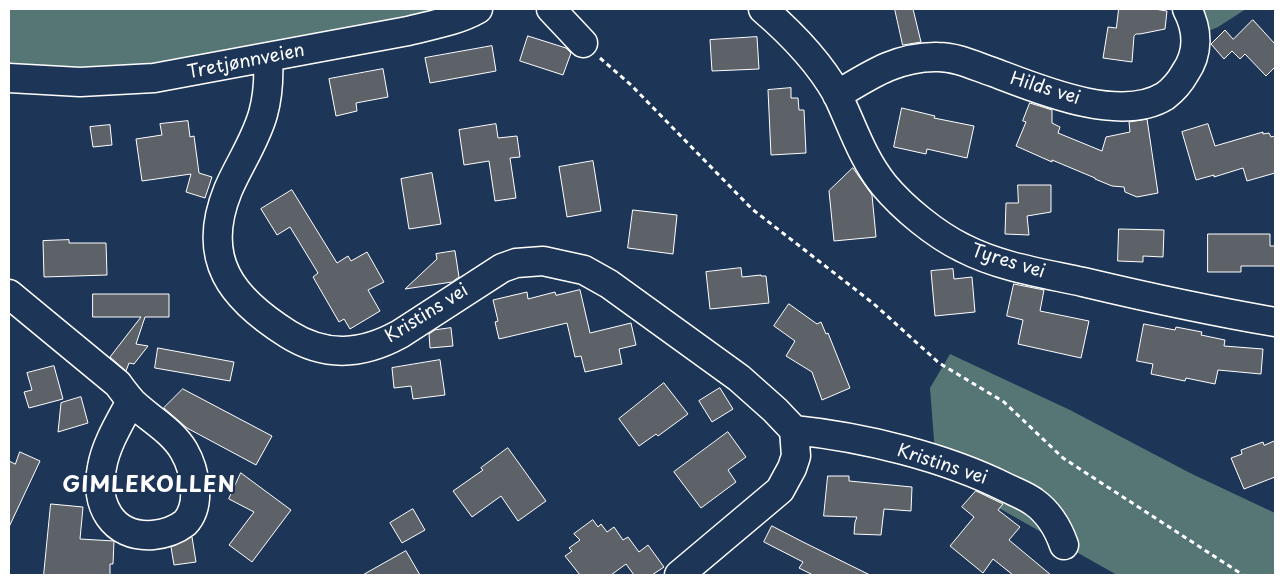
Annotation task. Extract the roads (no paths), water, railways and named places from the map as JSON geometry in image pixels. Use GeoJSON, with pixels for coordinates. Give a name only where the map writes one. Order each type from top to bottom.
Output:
{"type":"FeatureCollection","features":[{"type":"Feature","properties":{"kind":"street","name":"Tretjønnveien"},"geometry":{"type":"LineString","coordinates":[[9,78],[80,82],[128,80],[183,74],[430,26],[478,9]]}},
{"type":"Feature","properties":{"kind":"street"},"geometry":{"type":"LineString","coordinates":[[551,9],[583,43]]}},
{"type":"Feature","properties":{"kind":"street","name":"Tyres vei"},"geometry":{"type":"LineString","coordinates":[[763,9],[781,24],[826,77],[837,95],[872,169],[884,185],[921,220],[947,240],[965,250],[1005,265],[1130,293],[1275,322]]}},
{"type":"Feature","properties":{"kind":"street","name":"Hilds vei"},"geometry":{"type":"LineString","coordinates":[[837,95],[884,68],[906,59],[940,56],[955,58],[1073,99],[1104,105],[1127,106],[1151,102],[1164,96],[1176,86],[1192,61],[1196,49],[1195,31],[1187,9]]}},
{"type":"Feature","properties":{"kind":"street","name":"Kristins vei"},"geometry":{"type":"LineString","coordinates":[[268,58],[263,114],[251,147],[226,196],[218,224],[218,253],[232,284],[245,301],[272,324],[297,340],[331,351],[345,352],[358,350],[385,342],[400,334],[502,268],[516,263],[543,260],[562,264],[584,270],[609,284],[640,306],[739,378],[776,410],[794,430],[902,450],[974,473],[1034,502],[1050,518],[1061,535],[1064,544]]}},
{"type":"Feature","properties":{"kind":"street"},"geometry":{"type":"LineString","coordinates":[[9,294],[118,384],[131,401],[170,434],[183,450],[195,484],[195,498],[192,510],[186,522],[176,529],[161,534],[146,536],[119,527],[108,516],[102,503],[100,487],[102,467],[108,448],[131,401]]}},
{"type":"Feature","properties":{"kind":"street"},"geometry":{"type":"LineString","coordinates":[[679,575],[780,490],[796,456],[794,430]]}},
{"type":"Feature","properties":{"kind":"district","name":"GIMLEKOLLEN"},"geometry":{"type":"Point","coordinates":[149,486]}}]}
